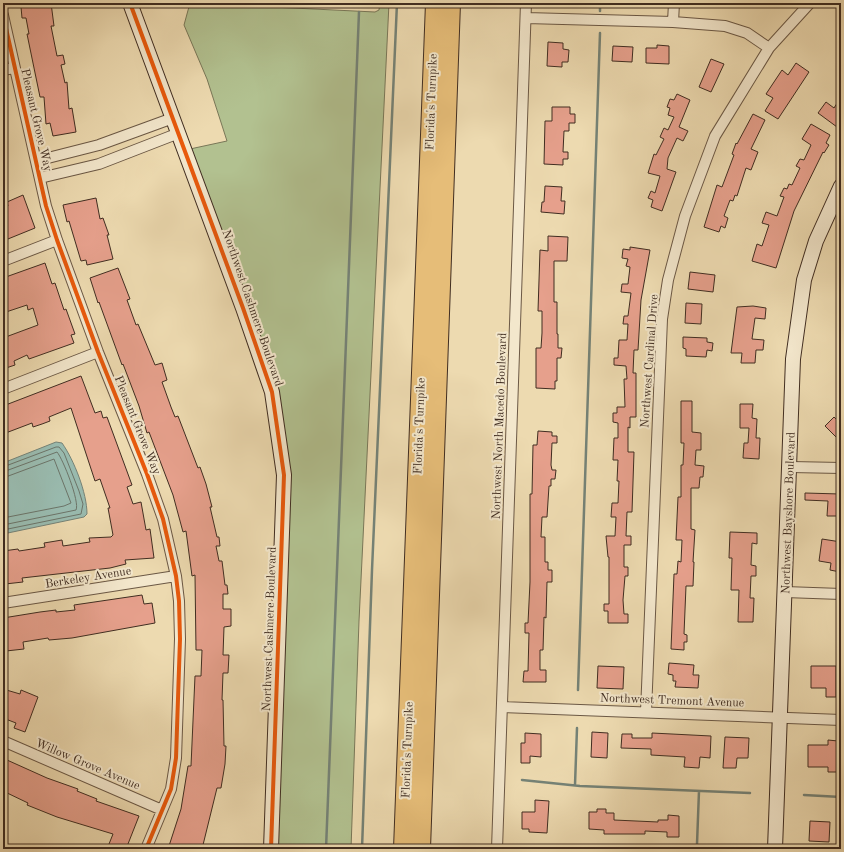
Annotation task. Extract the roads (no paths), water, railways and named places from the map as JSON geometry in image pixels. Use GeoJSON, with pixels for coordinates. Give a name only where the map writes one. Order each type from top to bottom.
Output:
{"type":"FeatureCollection","features":[{"type":"Feature","properties":{"kind":"highway","name":"Florida's Turnpike"},"geometry":{"type":"LineString","coordinates":[[403,849],[435,3]]}},
{"type":"Feature","properties":{"kind":"highway","name":"Florida's Turnpike"},"geometry":{"type":"LineString","coordinates":[[421,849],[451,3]]}},
{"type":"Feature","properties":{"kind":"street","name":"Northwest Cashmere Boulevard"},"geometry":{"type":"LineString","coordinates":[[130,3],[179,133],[265,371],[272,392],[280,439],[284,476],[271,849]]}},
{"type":"Feature","properties":{"kind":"street","name":"Northwest North Macedo Boulevard"},"geometry":{"type":"LineString","coordinates":[[497,849],[526,3]]}},
{"type":"Feature","properties":{"kind":"street"},"geometry":{"type":"LineString","coordinates":[[673,22],[674,3]]}},
{"type":"Feature","properties":{"kind":"street","name":"Northwest Cardinal Drive"},"geometry":{"type":"LineString","coordinates":[[646,712],[662,319],[668,280],[685,216],[715,136],[769,48],[810,3]]}},
{"type":"Feature","properties":{"kind":"street","name":"Pleasant Grove Way"},"geometry":{"type":"LineString","coordinates":[[3,15],[40,178],[57,240],[98,352],[152,489],[171,548],[176,576],[180,639],[176,758],[171,789],[146,849]]}},
{"type":"Feature","properties":{"kind":"street"},"geometry":{"type":"LineString","coordinates":[[526,18],[673,22],[726,26],[746,33],[769,48]]}},
{"type":"Feature","properties":{"kind":"street"},"geometry":{"type":"LineString","coordinates":[[3,70],[14,68]]}},
{"type":"Feature","properties":{"kind":"street","name":"Pleasant Grove Way"},"geometry":{"type":"LineString","coordinates":[[36,161],[99,146],[173,118]]}},
{"type":"Feature","properties":{"kind":"street","name":"Pleasant Grove Way"},"geometry":{"type":"LineString","coordinates":[[40,178],[98,164],[179,133]]}},
{"type":"Feature","properties":{"kind":"street"},"geometry":{"type":"LineString","coordinates":[[115,139],[122,155]]}},
{"type":"Feature","properties":{"kind":"street","name":"Northwest Bayshore Boulevard"},"geometry":{"type":"LineString","coordinates":[[775,849],[794,359],[799,308],[804,280],[816,241],[841,186]]}},
{"type":"Feature","properties":{"kind":"street"},"geometry":{"type":"LineString","coordinates":[[3,261],[57,240]]}},
{"type":"Feature","properties":{"kind":"street"},"geometry":{"type":"LineString","coordinates":[[3,389],[98,352]]}},
{"type":"Feature","properties":{"kind":"street"},"geometry":{"type":"LineString","coordinates":[[791,467],[841,468]]}},
{"type":"Feature","properties":{"kind":"street","name":"Berkeley Avenue"},"geometry":{"type":"LineString","coordinates":[[3,603],[176,576]]}},
{"type":"Feature","properties":{"kind":"street"},"geometry":{"type":"LineString","coordinates":[[785,592],[841,594]]}},
{"type":"Feature","properties":{"kind":"street","name":"Northwest Tremont Avenue"},"geometry":{"type":"LineString","coordinates":[[502,707],[841,720]]}},
{"type":"Feature","properties":{"kind":"street","name":"Willow Grove Avenue"},"geometry":{"type":"LineString","coordinates":[[3,741],[162,810]]}},
{"type":"Feature","properties":{"kind":"water"},"geometry":{"type":"Polygon","coordinates":[[[56,442],[62,443],[75,467],[85,496],[87,514],[84,517],[3,534],[3,463],[56,442]]]}},
{"type":"Feature","properties":{"kind":"waterway"},"geometry":{"type":"LineString","coordinates":[[362,849],[372,570],[397,3]]}},
{"type":"Feature","properties":{"kind":"waterway"},"geometry":{"type":"LineString","coordinates":[[600,3],[600,11]]}},
{"type":"Feature","properties":{"kind":"waterway"},"geometry":{"type":"LineString","coordinates":[[326,849],[359,12]]}},
{"type":"Feature","properties":{"kind":"waterway"},"geometry":{"type":"LineString","coordinates":[[578,690],[600,33]]}},
{"type":"Feature","properties":{"kind":"waterway"},"geometry":{"type":"LineString","coordinates":[[575,785],[577,728]]}},
{"type":"Feature","properties":{"kind":"waterway"},"geometry":{"type":"LineString","coordinates":[[522,780],[580,786],[750,793]]}},
{"type":"Feature","properties":{"kind":"waterway"},"geometry":{"type":"LineString","coordinates":[[697,844],[699,791]]}},
{"type":"Feature","properties":{"kind":"waterway"},"geometry":{"type":"LineString","coordinates":[[804,795],[841,797]]}}]}
